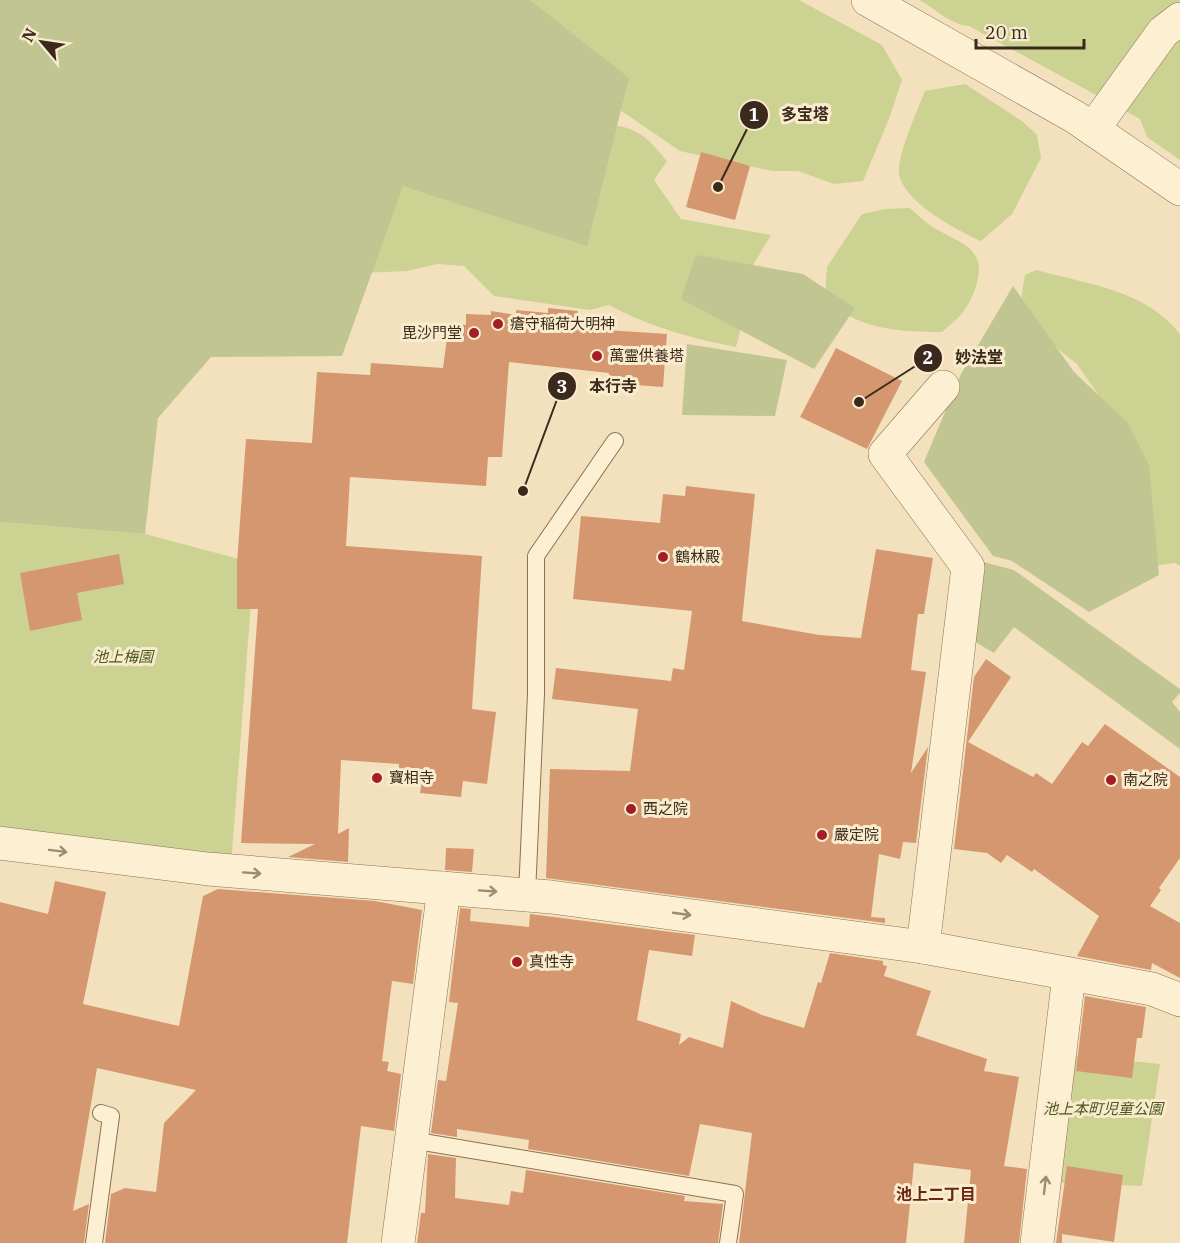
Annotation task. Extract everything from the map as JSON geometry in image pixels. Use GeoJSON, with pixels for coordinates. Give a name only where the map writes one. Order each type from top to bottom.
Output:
{"type":"FeatureCollection","features":[{"type":"Feature","properties":{"kind":"street"},"geometry":{"type":"LineString","coordinates":[[868,0],[1093,129],[1180,189]]}},
{"type":"Feature","properties":{"kind":"street"},"geometry":{"type":"LineString","coordinates":[[1093,129],[1163,32],[1180,20]]}},
{"type":"Feature","properties":{"kind":"street"},"geometry":{"type":"LineString","coordinates":[[923,947],[968,567],[885,454],[943,387]]}},
{"type":"Feature","properties":{"kind":"street"},"geometry":{"type":"LineString","coordinates":[[0,843],[208,870],[527,894],[923,947],[1152,989],[1180,1000]]}},
{"type":"Feature","properties":{"kind":"street"},"geometry":{"type":"LineString","coordinates":[[398,1243],[444,888]]}},
{"type":"Feature","properties":{"kind":"street"},"geometry":{"type":"LineString","coordinates":[[1037,1243],[1068,975]]}},
{"type":"Feature","properties":{"kind":"lane"},"geometry":{"type":"LineString","coordinates":[[527,894],[536,693],[536,556],[615,441]]}},
{"type":"Feature","properties":{"kind":"lane"},"geometry":{"type":"LineString","coordinates":[[94,1243],[111,1116],[100,1113]]}},
{"type":"Feature","properties":{"kind":"lane"},"geometry":{"type":"LineString","coordinates":[[411,1140],[735,1194],[728,1243]]}},
{"type":"Feature","properties":{"kind":"green space"},"geometry":{"type":"Polygon","coordinates":[[[0,0],[530,0],[629,78],[587,246],[403,186],[342,356],[211,357],[158,418],[145,534],[0,522],[0,0]]]}},
{"type":"Feature","properties":{"kind":"green space"},"geometry":{"type":"Polygon","coordinates":[[[501,0],[799,0],[882,45],[902,80],[889,119],[863,181],[834,184],[798,171],[772,171],[680,151],[617,108],[501,0]]]}},
{"type":"Feature","properties":{"kind":"green space"},"geometry":{"type":"Polygon","coordinates":[[[919,0],[1180,0],[1180,160],[1147,137],[1140,119],[969,26],[949,19],[919,0]]]}},
{"type":"Feature","properties":{"kind":"green space"},"geometry":{"type":"Polygon","coordinates":[[[965,84],[1022,121],[1037,135],[1041,158],[1012,214],[981,241],[943,221],[916,201],[906,190],[900,178],[899,166],[903,147],[925,91],[965,84]]]}},
{"type":"Feature","properties":{"kind":"green space"},"geometry":{"type":"Polygon","coordinates":[[[605,124],[634,130],[647,139],[667,161],[654,180],[681,219],[771,235],[749,272],[744,316],[736,347],[671,331],[640,320],[609,305],[590,310],[494,296],[464,266],[437,264],[407,271],[362,273],[390,192],[412,178],[605,124]]]}},
{"type":"Feature","properties":{"kind":"green space"},"geometry":{"type":"Polygon","coordinates":[[[910,208],[929,225],[964,244],[976,257],[979,265],[975,289],[969,303],[942,332],[878,327],[849,316],[825,295],[827,267],[862,214],[885,209],[910,208]]]}},
{"type":"Feature","properties":{"kind":"green space"},"geometry":{"type":"Polygon","coordinates":[[[696,255],[803,274],[855,308],[814,369],[681,299],[696,255]]]}},
{"type":"Feature","properties":{"kind":"green space"},"geometry":{"type":"Polygon","coordinates":[[[1036,270],[1095,285],[1133,298],[1166,319],[1180,334],[1180,566],[1175,563],[1137,568],[1130,440],[1077,364],[1043,337],[1019,313],[1025,275],[1036,270]]]}},
{"type":"Feature","properties":{"kind":"green space"},"geometry":{"type":"Polygon","coordinates":[[[1013,286],[1074,372],[1127,422],[1149,465],[1159,575],[1089,612],[1012,561],[993,556],[924,462],[961,374],[1013,286]]]}},
{"type":"Feature","properties":{"kind":"green space"},"geometry":{"type":"Polygon","coordinates":[[[687,344],[787,360],[775,416],[682,415],[687,344]]]}},
{"type":"Feature","properties":{"kind":"green space","name":"池上梅園"},"geometry":{"type":"Polygon","coordinates":[[[0,522],[145,534],[254,563],[231,866],[0,834],[0,522]]]}},
{"type":"Feature","properties":{"kind":"green space"},"geometry":{"type":"Polygon","coordinates":[[[983,562],[1014,570],[1180,689],[1180,693],[1172,702],[1180,712],[1180,749],[1014,627],[994,653],[972,640],[983,562]]]}},
{"type":"Feature","properties":{"kind":"green space","name":"池上本町児童公園"},"geometry":{"type":"Polygon","coordinates":[[[1061,1054],[1160,1064],[1142,1186],[1045,1182],[1061,1054]]]}},
{"type":"Feature","properties":{"kind":"building"},"geometry":{"type":"Polygon","coordinates":[[[701,152],[750,166],[735,220],[686,207],[701,152]]]}},
{"type":"Feature","properties":{"kind":"building"},"geometry":{"type":"Polygon","coordinates":[[[548,308],[578,311],[576,328],[667,334],[663,387],[608,383],[609,373],[509,362],[502,457],[488,457],[486,486],[350,477],[346,546],[482,556],[472,709],[496,712],[487,784],[463,781],[461,797],[420,793],[422,781],[398,778],[399,764],[341,760],[338,834],[349,828],[348,862],[288,857],[315,844],[241,843],[258,609],[237,609],[237,563],[246,439],[312,443],[317,372],[370,375],[371,363],[443,368],[449,323],[466,325],[466,314],[491,315],[491,311],[516,315],[516,310],[548,313],[548,308]]]}},
{"type":"Feature","properties":{"kind":"building"},"geometry":{"type":"Polygon","coordinates":[[[836,348],[902,381],[867,449],[800,417],[836,348]]]}},
{"type":"Feature","properties":{"kind":"building"},"geometry":{"type":"Polygon","coordinates":[[[686,486],[755,494],[742,621],[819,635],[861,638],[876,549],[933,558],[924,614],[918,614],[911,670],[926,672],[911,773],[928,747],[916,843],[903,842],[900,859],[879,854],[871,917],[885,918],[885,923],[546,878],[550,769],[630,771],[638,709],[552,699],[556,668],[671,681],[673,668],[684,670],[692,611],[573,599],[581,516],[660,523],[663,494],[685,496],[686,486]]]}},
{"type":"Feature","properties":{"kind":"building"},"geometry":{"type":"Polygon","coordinates":[[[119,554],[124,584],[77,593],[82,620],[30,631],[20,573],[119,554]]]}},
{"type":"Feature","properties":{"kind":"building"},"geometry":{"type":"Polygon","coordinates":[[[986,659],[1011,677],[968,742],[1033,777],[1036,773],[1052,784],[1082,742],[1088,746],[1105,724],[1180,777],[1180,858],[1159,888],[1161,890],[1150,906],[1180,923],[1180,978],[1152,963],[1151,970],[1077,956],[1099,916],[1034,869],[1032,872],[1007,855],[1001,863],[987,853],[954,849],[974,677],[986,659]]]}},
{"type":"Feature","properties":{"kind":"building"},"geometry":{"type":"Polygon","coordinates":[[[446,848],[474,849],[472,872],[445,870],[446,848]]]}},
{"type":"Feature","properties":{"kind":"building"},"geometry":{"type":"Polygon","coordinates":[[[55,881],[106,892],[83,1004],[179,1026],[203,896],[218,889],[375,901],[422,910],[413,984],[392,981],[382,1061],[389,1062],[387,1071],[401,1074],[394,1131],[361,1126],[347,1243],[105,1243],[111,1194],[125,1188],[156,1192],[164,1123],[196,1090],[97,1068],[73,1211],[89,1204],[84,1243],[0,1243],[0,902],[48,914],[55,881]]]}},
{"type":"Feature","properties":{"kind":"building"},"geometry":{"type":"Polygon","coordinates":[[[460,908],[471,909],[470,921],[529,927],[530,914],[695,935],[692,956],[649,950],[637,1020],[681,1034],[679,1045],[689,1037],[723,1048],[731,1001],[762,1015],[804,1028],[818,982],[821,983],[830,953],[883,961],[883,965],[887,966],[884,976],[931,991],[916,1035],[987,1059],[984,1071],[1019,1077],[1004,1166],[1027,1169],[1019,1243],[964,1243],[971,1170],[914,1163],[906,1243],[739,1243],[752,1133],[700,1124],[689,1176],[528,1149],[529,1140],[457,1129],[457,1137],[431,1133],[438,1080],[446,1081],[458,1003],[449,1002],[460,908]]]}},
{"type":"Feature","properties":{"kind":"building"},"geometry":{"type":"Polygon","coordinates":[[[1085,996],[1146,1007],[1142,1038],[1137,1038],[1132,1078],[1076,1071],[1085,996]]]}},
{"type":"Feature","properties":{"kind":"building"},"geometry":{"type":"Polygon","coordinates":[[[428,1154],[456,1158],[455,1198],[509,1205],[511,1191],[523,1193],[526,1170],[685,1196],[684,1201],[723,1204],[718,1243],[417,1243],[421,1213],[425,1213],[428,1154]]]}},
{"type":"Feature","properties":{"kind":"building"},"geometry":{"type":"Polygon","coordinates":[[[1067,1166],[1123,1175],[1114,1242],[1062,1234],[1062,1243],[1056,1243],[1067,1166]]]}},
{"type":"Feature","properties":{"kind":"place","name":"多宝塔"},"geometry":{"type":"Point","coordinates":[718,187]}},
{"type":"Feature","properties":{"kind":"place","name":"瘡守稲荷大明神"},"geometry":{"type":"Point","coordinates":[498,324]}},
{"type":"Feature","properties":{"kind":"place","name":"毘沙門堂"},"geometry":{"type":"Point","coordinates":[474,333]}},
{"type":"Feature","properties":{"kind":"place","name":"萬霊供養塔"},"geometry":{"type":"Point","coordinates":[597,356]}},
{"type":"Feature","properties":{"kind":"place","name":"妙法堂"},"geometry":{"type":"Point","coordinates":[859,402]}},
{"type":"Feature","properties":{"kind":"place","name":"本行寺"},"geometry":{"type":"Point","coordinates":[523,491]}},
{"type":"Feature","properties":{"kind":"place","name":"鶴林殿"},"geometry":{"type":"Point","coordinates":[663,557]}},
{"type":"Feature","properties":{"kind":"place","name":"寶相寺"},"geometry":{"type":"Point","coordinates":[377,778]}},
{"type":"Feature","properties":{"kind":"place","name":"南之院"},"geometry":{"type":"Point","coordinates":[1111,780]}},
{"type":"Feature","properties":{"kind":"place","name":"西之院"},"geometry":{"type":"Point","coordinates":[631,809]}},
{"type":"Feature","properties":{"kind":"place","name":"嚴定院"},"geometry":{"type":"Point","coordinates":[822,835]}},
{"type":"Feature","properties":{"kind":"place","name":"真性寺"},"geometry":{"type":"Point","coordinates":[517,962]}},
{"type":"Feature","properties":{"kind":"district","name":"池上二丁目"},"geometry":{"type":"Point","coordinates":[936,1194]}}]}
